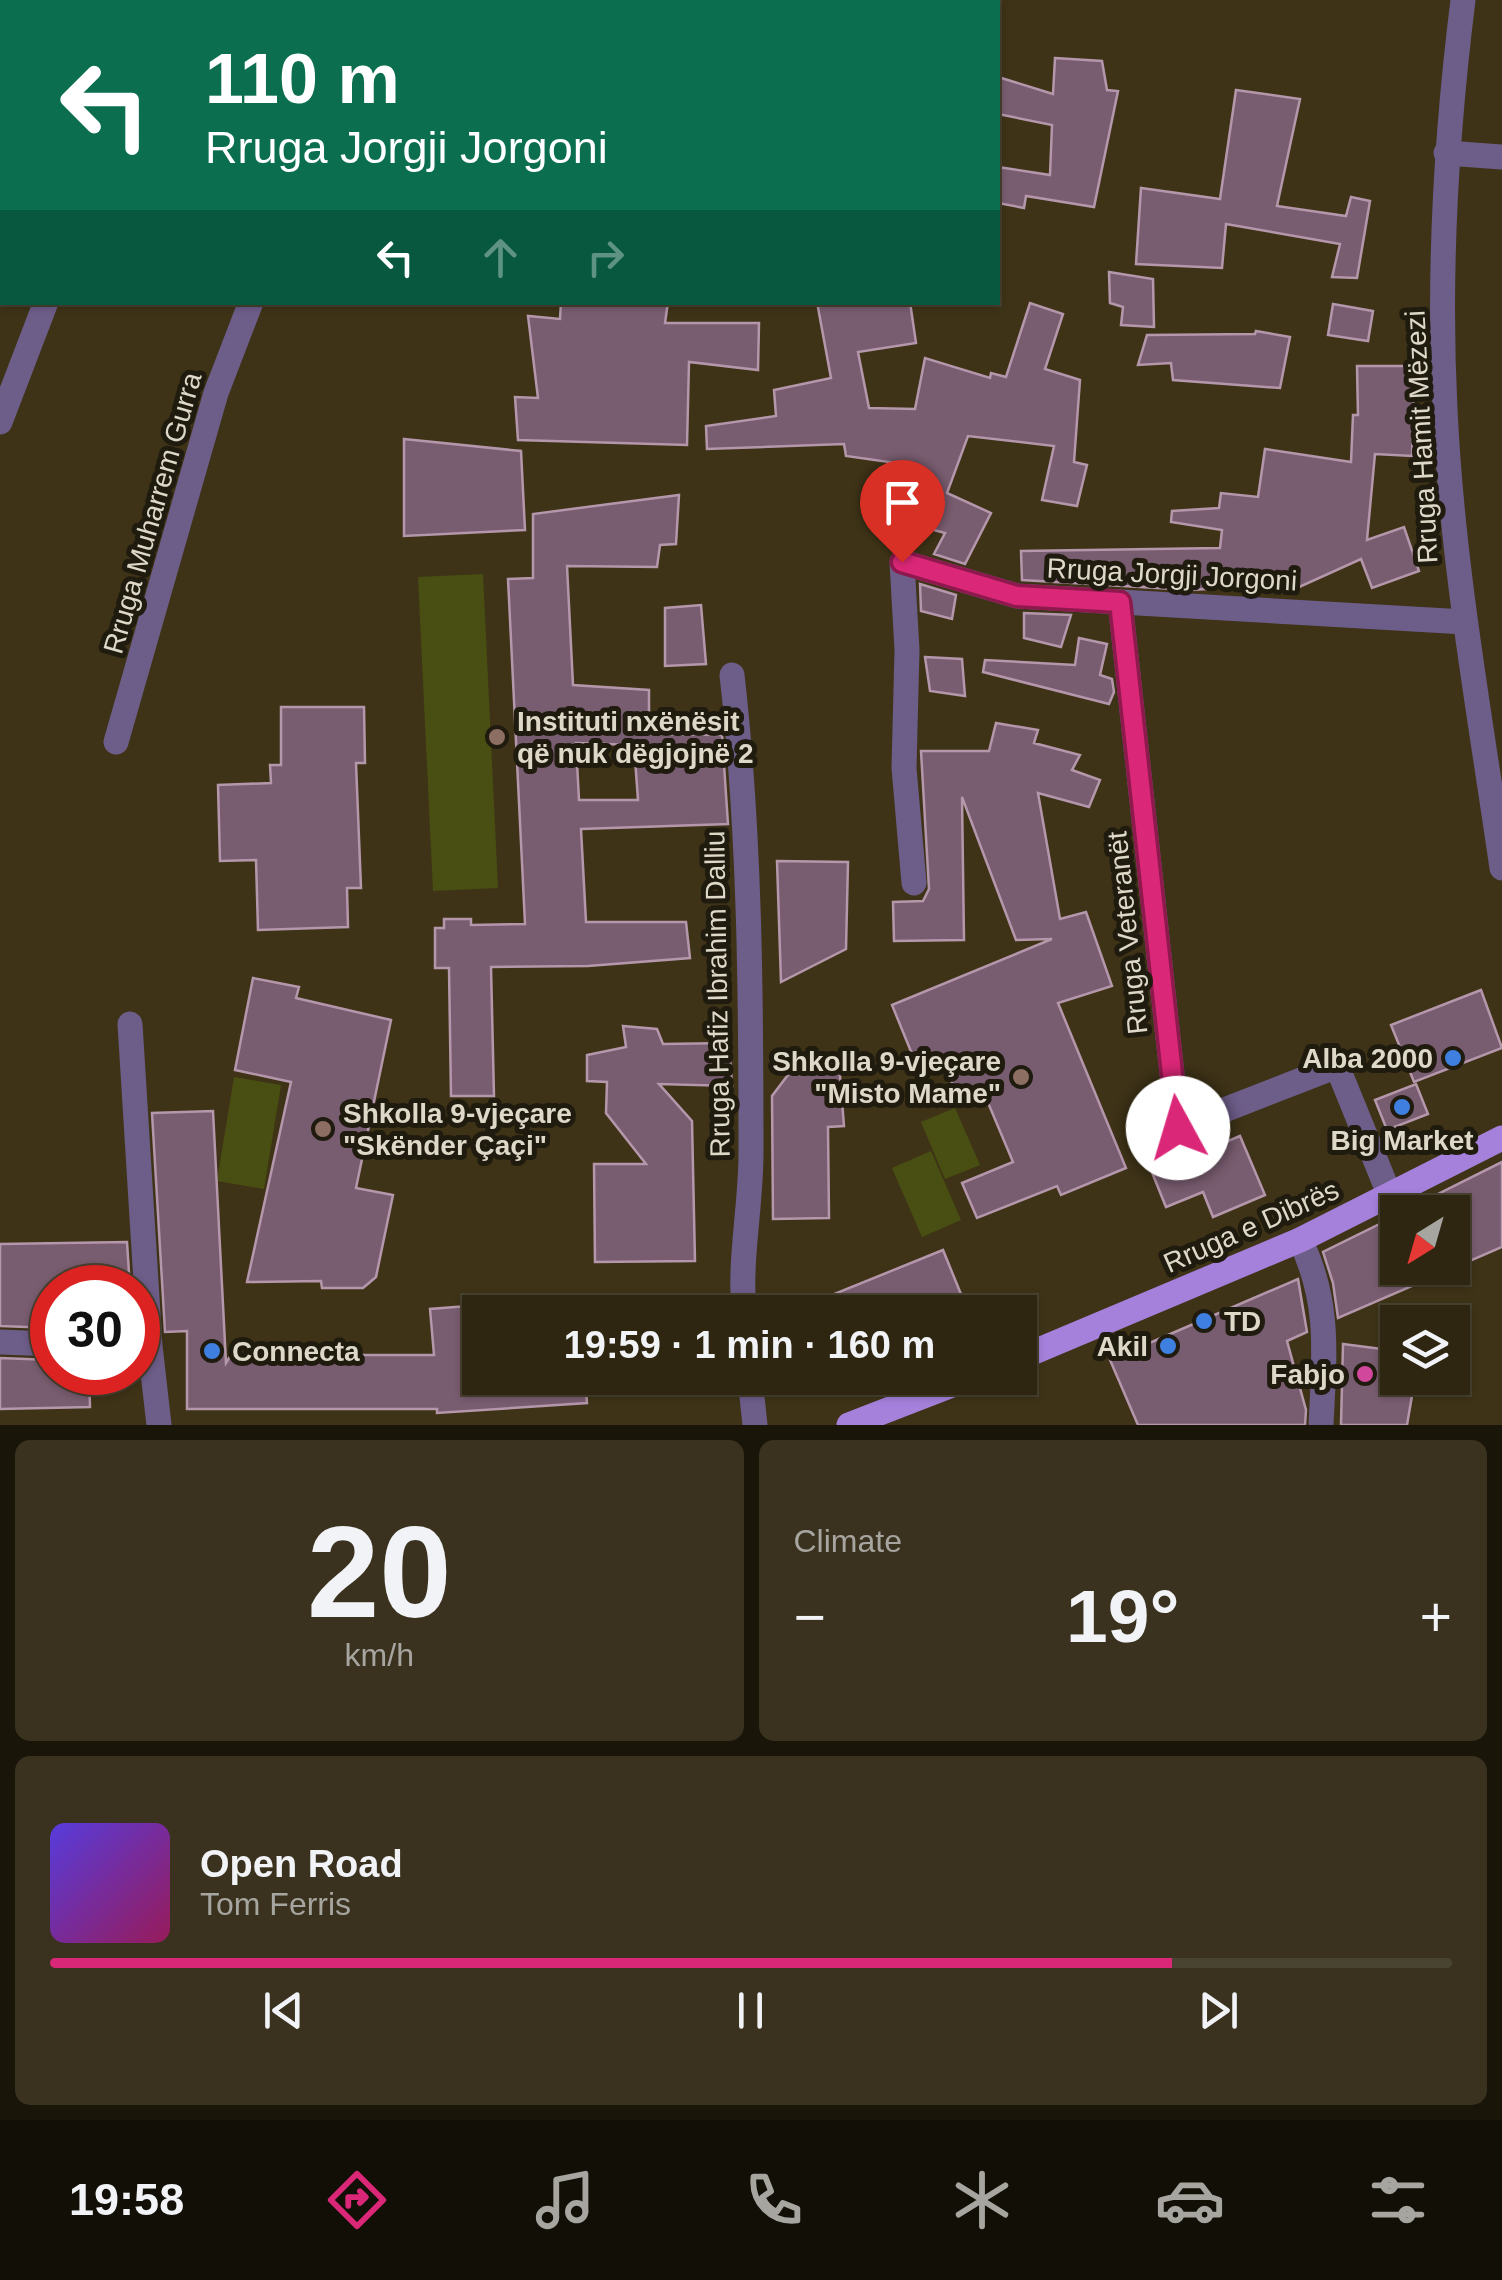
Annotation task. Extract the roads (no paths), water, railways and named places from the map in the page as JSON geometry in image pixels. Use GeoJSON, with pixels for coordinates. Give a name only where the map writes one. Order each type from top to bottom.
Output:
{"type":"FeatureCollection","features":[{"type":"Feature","properties":{"kind":"main road","name":"Rruga e Dibrës"},"geometry":{"type":"LineString","coordinates":[[1392,1195],[1502,1138]]}},
{"type":"Feature","properties":{"kind":"main road","name":"Rruga e Dibrës"},"geometry":{"type":"LineString","coordinates":[[1037,1351],[1300,1240],[1380,1201]]}},
{"type":"Feature","properties":{"kind":"main road"},"geometry":{"type":"LineString","coordinates":[[850,1425],[927,1395]]}},
{"type":"Feature","properties":{"kind":"street","name":"Rruga Hamit Mëzezi"},"geometry":{"type":"LineString","coordinates":[[1464,0],[1446,153],[1444,409],[1465,622],[1502,868]]}},
{"type":"Feature","properties":{"kind":"street"},"geometry":{"type":"LineString","coordinates":[[1446,153],[1502,158]]}},
{"type":"Feature","properties":{"kind":"street"},"geometry":{"type":"LineString","coordinates":[[0,422],[45,305]]}},
{"type":"Feature","properties":{"kind":"street","name":"Rruga Muharrem Gurra"},"geometry":{"type":"LineString","coordinates":[[116,742],[216,393],[250,305]]}},
{"type":"Feature","properties":{"kind":"street","name":"Rruga Jorgji Jorgoni"},"geometry":{"type":"LineString","coordinates":[[914,883],[904,768],[907,650],[902,562],[1017,596],[1465,622]]}},
{"type":"Feature","properties":{"kind":"street","name":"Rruga Veteranët"},"geometry":{"type":"LineString","coordinates":[[1120,602],[1178,1128],[1338,1066],[1390,1195]]}},
{"type":"Feature","properties":{"kind":"street","name":"Rruga Hafiz Ibrahim Dalliu"},"geometry":{"type":"LineString","coordinates":[[732,675],[742,770],[751,1028],[751,1163],[745,1295]]}},
{"type":"Feature","properties":{"kind":"street"},"geometry":{"type":"LineString","coordinates":[[130,1024],[140,1265]]}},
{"type":"Feature","properties":{"kind":"street"},"geometry":{"type":"LineString","coordinates":[[1300,1240],[1314,1270],[1324,1314],[1321,1425]]}},
{"type":"Feature","properties":{"kind":"street"},"geometry":{"type":"LineString","coordinates":[[0,1342],[30,1343]]}},
{"type":"Feature","properties":{"kind":"street"},"geometry":{"type":"LineString","coordinates":[[153,1395],[159,1425]]}},
{"type":"Feature","properties":{"kind":"street"},"geometry":{"type":"LineString","coordinates":[[752,1395],[755,1425]]}},
{"type":"Feature","properties":{"kind":"place","name":"Instituti nxënësit që nuk dëgjojnë 2"},"geometry":{"type":"Point","coordinates":[497,737]}},
{"type":"Feature","properties":{"kind":"place","name":"Alba 2000"},"geometry":{"type":"Point","coordinates":[1453,1058]}},
{"type":"Feature","properties":{"kind":"place","name":"Shkolla 9-vjeçare \"Misto Mame\""},"geometry":{"type":"Point","coordinates":[1021,1077]}},
{"type":"Feature","properties":{"kind":"place","name":"Big Market"},"geometry":{"type":"Point","coordinates":[1402,1107]}},
{"type":"Feature","properties":{"kind":"place","name":"Shkolla 9-vjeçare \"Skënder Çaçi\""},"geometry":{"type":"Point","coordinates":[323,1129]}},
{"type":"Feature","properties":{"kind":"place","name":"TD"},"geometry":{"type":"Point","coordinates":[1204,1321]}},
{"type":"Feature","properties":{"kind":"place","name":"Akil"},"geometry":{"type":"Point","coordinates":[1168,1346]}},
{"type":"Feature","properties":{"kind":"place","name":"Connecta"},"geometry":{"type":"Point","coordinates":[212,1351]}},
{"type":"Feature","properties":{"kind":"place","name":"Fabjo"},"geometry":{"type":"Point","coordinates":[1365,1374]}}]}
